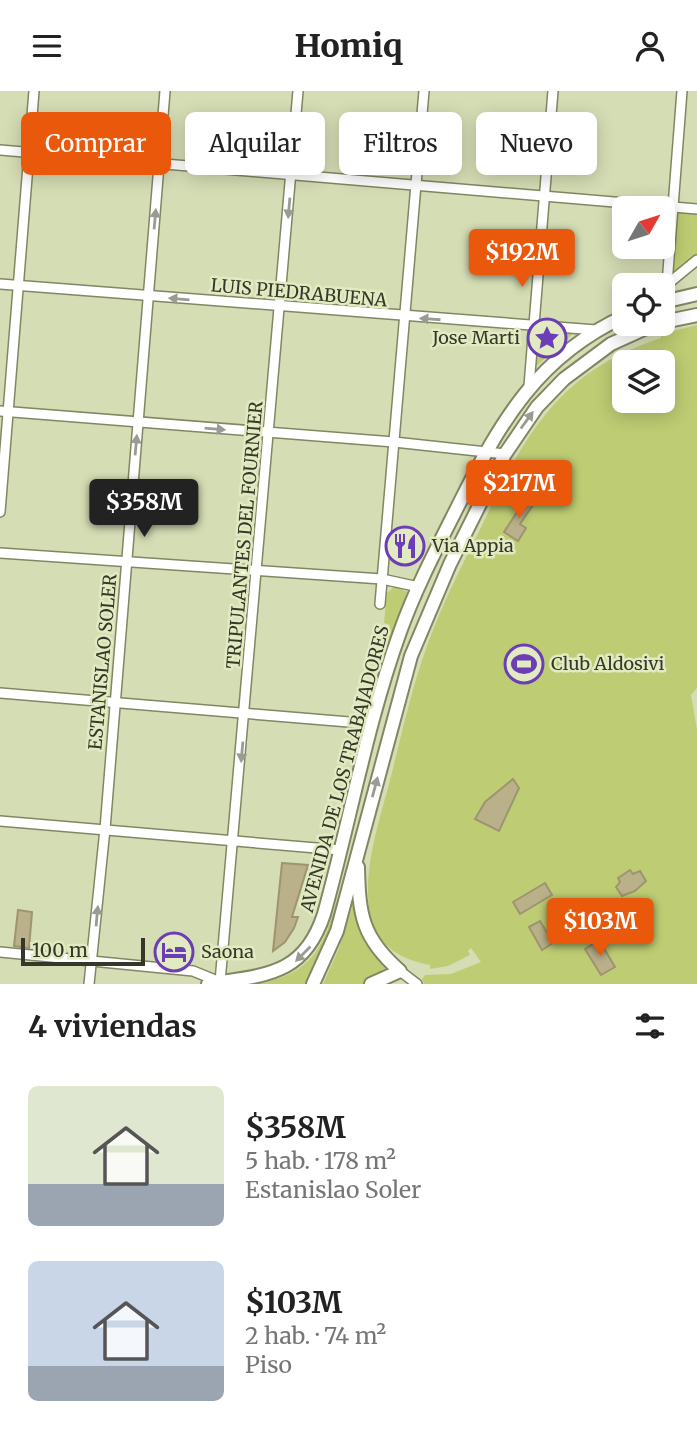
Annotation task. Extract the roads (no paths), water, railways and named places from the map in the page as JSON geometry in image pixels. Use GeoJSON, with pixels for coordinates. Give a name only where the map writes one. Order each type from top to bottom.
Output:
{"type":"FeatureCollection","features":[{"type":"Feature","properties":{"kind":"main road"},"geometry":{"type":"LineString","coordinates":[[675,299],[697,294]]}},
{"type":"Feature","properties":{"kind":"main road"},"geometry":{"type":"LineString","coordinates":[[675,320],[697,315]]}},
{"type":"Feature","properties":{"kind":"main road","name":"AVENIDA DE LOS TRABAJADORES"},"geometry":{"type":"LineString","coordinates":[[214,983],[268,974],[302,956],[319,929],[397,640],[419,587],[486,451],[529,386],[561,355],[596,330],[612,322]]}},
{"type":"Feature","properties":{"kind":"main road","name":"AVENIDA DE LOS TRABAJADORES"},"geometry":{"type":"LineString","coordinates":[[313,984],[337,931],[411,656],[450,564],[505,454],[537,407],[564,379],[595,354],[632,336]]}},
{"type":"Feature","properties":{"kind":"main road"},"geometry":{"type":"LineString","coordinates":[[358,853],[360,901],[368,936],[379,952],[400,971],[371,984]]}},
{"type":"Feature","properties":{"kind":"street"},"geometry":{"type":"LineString","coordinates":[[32,112],[34,91]]}},
{"type":"Feature","properties":{"kind":"street","name":"ESTANISLAO SOLER"},"geometry":{"type":"LineString","coordinates":[[163,112],[165,91]]}},
{"type":"Feature","properties":{"kind":"street","name":"TRIPULANTES DEL FOURNIER"},"geometry":{"type":"LineString","coordinates":[[296,112],[298,91]]}},
{"type":"Feature","properties":{"kind":"street"},"geometry":{"type":"LineString","coordinates":[[380,604],[424,91]]}},
{"type":"Feature","properties":{"kind":"street"},"geometry":{"type":"LineString","coordinates":[[529,386],[553,91]]}},
{"type":"Feature","properties":{"kind":"street"},"geometry":{"type":"LineString","coordinates":[[674,196],[682,91]]}},
{"type":"Feature","properties":{"kind":"street"},"geometry":{"type":"LineString","coordinates":[[0,150],[21,152]]}},
{"type":"Feature","properties":{"kind":"street"},"geometry":{"type":"LineString","coordinates":[[0,512],[4,412],[27,175]]}},
{"type":"Feature","properties":{"kind":"street","name":"ESTANISLAO SOLER"},"geometry":{"type":"LineString","coordinates":[[89,984],[105,828],[158,175]]}},
{"type":"Feature","properties":{"kind":"street","name":"TRIPULANTES DEL FOURNIER"},"geometry":{"type":"LineString","coordinates":[[214,983],[233,839],[292,175]]}},
{"type":"Feature","properties":{"kind":"street"},"geometry":{"type":"LineString","coordinates":[[315,175],[612,201]]}},
{"type":"Feature","properties":{"kind":"street"},"geometry":{"type":"LineString","coordinates":[[676,207],[697,209]]}},
{"type":"Feature","properties":{"kind":"street"},"geometry":{"type":"LineString","coordinates":[[675,278],[697,260]]}},
{"type":"Feature","properties":{"kind":"street","name":"LUIS PIEDRABUENA"},"geometry":{"type":"LineString","coordinates":[[0,284],[596,330]]}},
{"type":"Feature","properties":{"kind":"street"},"geometry":{"type":"LineString","coordinates":[[4,412],[394,442],[505,454]]}},
{"type":"Feature","properties":{"kind":"street"},"geometry":{"type":"LineString","coordinates":[[0,553],[257,573],[382,579],[419,587]]}},
{"type":"Feature","properties":{"kind":"street"},"geometry":{"type":"LineString","coordinates":[[0,693],[373,724]]}},
{"type":"Feature","properties":{"kind":"street"},"geometry":{"type":"LineString","coordinates":[[0,821],[340,850]]}},
{"type":"Feature","properties":{"kind":"street"},"geometry":{"type":"LineString","coordinates":[[0,953],[193,971],[214,983]]}},
{"type":"Feature","properties":{"kind":"street"},"geometry":{"type":"LineString","coordinates":[[400,971],[417,984]]}},
{"type":"Feature","properties":{"kind":"place","name":"Jose Marti"},"geometry":{"type":"Point","coordinates":[547,338]}},
{"type":"Feature","properties":{"kind":"place","name":"Via Appia"},"geometry":{"type":"Point","coordinates":[405,546]}},
{"type":"Feature","properties":{"kind":"place","name":"Club Aldosivi"},"geometry":{"type":"Point","coordinates":[524,664]}},
{"type":"Feature","properties":{"kind":"place","name":"Saona"},"geometry":{"type":"Point","coordinates":[174,952]}}]}
